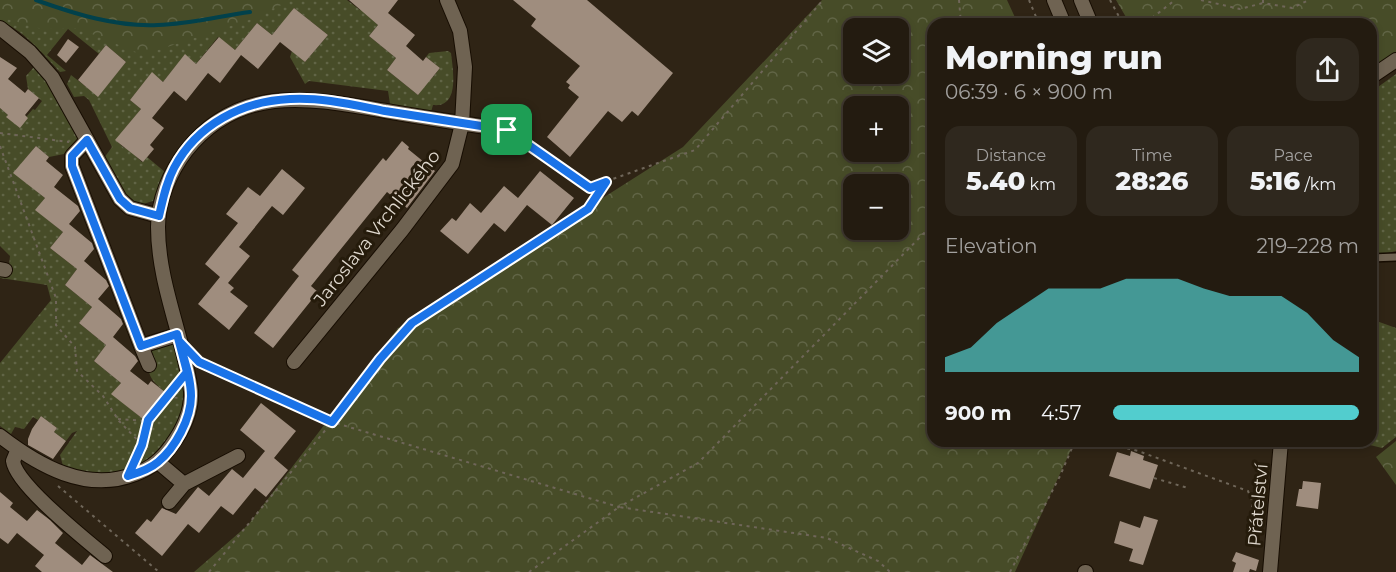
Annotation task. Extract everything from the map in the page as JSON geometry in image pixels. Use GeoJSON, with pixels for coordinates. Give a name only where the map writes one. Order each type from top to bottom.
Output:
{"type":"FeatureCollection","features":[{"type":"Feature","properties":{"kind":"street","name":"Jaroslava Vrchlického"},"geometry":{"type":"LineString","coordinates":[[294,362],[447,173],[455,156],[462,124],[464,51],[460,30],[447,0]]}},
{"type":"Feature","properties":{"kind":"street"},"geometry":{"type":"LineString","coordinates":[[1054,0],[1062,18]]}},
{"type":"Feature","properties":{"kind":"street"},"geometry":{"type":"LineString","coordinates":[[1080,0],[1088,18]]}},
{"type":"Feature","properties":{"kind":"street"},"geometry":{"type":"LineString","coordinates":[[0,28],[30,52],[46,69],[64,96],[120,199],[130,208],[159,216]]}},
{"type":"Feature","properties":{"kind":"street"},"geometry":{"type":"LineString","coordinates":[[1377,73],[1396,60]]}},
{"type":"Feature","properties":{"kind":"street"},"geometry":{"type":"LineString","coordinates":[[0,436],[18,449],[58,471],[91,480],[109,480],[128,476],[159,462],[177,438],[189,410],[191,398],[160,257],[159,216],[175,166],[189,147],[213,123],[230,113],[255,104],[290,99],[324,101],[507,130]]}},
{"type":"Feature","properties":{"kind":"street"},"geometry":{"type":"LineString","coordinates":[[86,139],[72,156],[72,166],[149,364]]}},
{"type":"Feature","properties":{"kind":"street"},"geometry":{"type":"LineString","coordinates":[[141,346],[177,334]]}},
{"type":"Feature","properties":{"kind":"street","name":"Přátelství"},"geometry":{"type":"LineString","coordinates":[[1270,572],[1280,447]]}},
{"type":"Feature","properties":{"kind":"street"},"geometry":{"type":"LineString","coordinates":[[18,449],[13,461],[17,472],[57,516],[105,556]]}},
{"type":"Feature","properties":{"kind":"street"},"geometry":{"type":"LineString","coordinates":[[169,502],[184,484],[238,456]]}},
{"type":"Feature","properties":{"kind":"street"},"geometry":{"type":"LineString","coordinates":[[159,462],[184,484]]}},
{"type":"Feature","properties":{"kind":"lane"},"geometry":{"type":"LineString","coordinates":[[1377,258],[1396,257]]}},
{"type":"Feature","properties":{"kind":"path"},"geometry":{"type":"LineString","coordinates":[[507,130],[590,188],[695,150],[823,0]]}},
{"type":"Feature","properties":{"kind":"path"},"geometry":{"type":"LineString","coordinates":[[959,0],[960,18]]}},
{"type":"Feature","properties":{"kind":"path"},"geometry":{"type":"LineString","coordinates":[[1029,0],[1036,18]]}},
{"type":"Feature","properties":{"kind":"path"},"geometry":{"type":"LineString","coordinates":[[1110,0],[1120,18]]}},
{"type":"Feature","properties":{"kind":"path"},"geometry":{"type":"LineString","coordinates":[[1152,18],[1175,0]]}},
{"type":"Feature","properties":{"kind":"path"},"geometry":{"type":"LineString","coordinates":[[1202,0],[1240,9],[1263,2],[1293,8],[1309,0]]}},
{"type":"Feature","properties":{"kind":"path"},"geometry":{"type":"LineString","coordinates":[[0,133],[74,143],[86,139]]}},
{"type":"Feature","properties":{"kind":"path"},"geometry":{"type":"LineString","coordinates":[[0,146],[56,298],[56,325],[75,347],[77,371],[103,396],[118,419],[159,462]]}},
{"type":"Feature","properties":{"kind":"path"},"geometry":{"type":"LineString","coordinates":[[209,572],[332,422],[380,359],[412,323],[588,209],[606,182]]}},
{"type":"Feature","properties":{"kind":"path"},"geometry":{"type":"LineString","coordinates":[[530,572],[619,507],[698,463],[927,230]]}},
{"type":"Feature","properties":{"kind":"path"},"geometry":{"type":"LineString","coordinates":[[199,362],[332,422],[619,507],[827,538],[878,561],[890,572]]}},
{"type":"Feature","properties":{"kind":"path"},"geometry":{"type":"LineString","coordinates":[[128,476],[142,445],[148,420],[187,372]]}},
{"type":"Feature","properties":{"kind":"path"},"geometry":{"type":"LineString","coordinates":[[118,419],[148,420]]}},
{"type":"Feature","properties":{"kind":"path"},"geometry":{"type":"LineString","coordinates":[[1010,572],[1060,476],[1072,447]]}},
{"type":"Feature","properties":{"kind":"path"},"geometry":{"type":"LineString","coordinates":[[1119,447],[1248,491],[1253,503],[1251,510]]}},
{"type":"Feature","properties":{"kind":"path"},"geometry":{"type":"LineString","coordinates":[[58,471],[58,486],[159,572]]}},
{"type":"Feature","properties":{"kind":"path"},"geometry":{"type":"LineString","coordinates":[[1155,478],[1188,488]]}},
{"type":"Feature","properties":{"kind":"green space"},"geometry":{"type":"Polygon","coordinates":[[[0,0],[347,0],[360,10],[362,8],[378,25],[369,36],[396,58],[387,70],[418,95],[431,76],[433,77],[440,68],[426,57],[429,53],[448,51],[451,53],[453,86],[447,101],[433,105],[431,112],[390,104],[388,91],[309,81],[305,84],[290,57],[292,51],[305,62],[328,35],[294,8],[281,27],[279,26],[272,35],[257,23],[235,50],[218,37],[196,64],[185,55],[163,82],[152,73],[130,100],[141,109],[116,140],[142,162],[147,157],[165,172],[153,201],[140,205],[126,200],[104,158],[112,147],[89,100],[84,96],[74,97],[67,84],[71,75],[98,96],[126,62],[106,45],[99,54],[68,29],[47,55],[66,71],[60,72],[16,29],[0,22],[0,0]]]}},
{"type":"Feature","properties":{"kind":"green space"},"geometry":{"type":"Polygon","coordinates":[[[0,0],[292,0],[249,20],[143,55],[78,28],[42,29],[0,17],[0,0]]]}},
{"type":"Feature","properties":{"kind":"green space"},"geometry":{"type":"Polygon","coordinates":[[[822,0],[1007,0],[1015,18],[927,18],[927,447],[1072,447],[1015,572],[194,572],[248,525],[398,328],[683,147],[822,0]]]}},
{"type":"Feature","properties":{"kind":"green space"},"geometry":{"type":"Polygon","coordinates":[[[1116,0],[1396,0],[1396,54],[1377,65],[1377,18],[1126,18],[1116,0]]]}},
{"type":"Feature","properties":{"kind":"green space"},"geometry":{"type":"Polygon","coordinates":[[[34,67],[40,67],[80,136],[64,154],[49,157],[36,146],[14,173],[45,198],[36,210],[63,232],[50,248],[77,269],[65,285],[92,307],[79,323],[106,345],[94,361],[121,383],[112,394],[143,419],[165,392],[149,374],[148,363],[151,349],[171,341],[175,344],[186,396],[184,408],[171,437],[158,454],[140,466],[105,475],[83,474],[63,466],[60,455],[77,431],[72,433],[66,441],[54,432],[57,428],[41,416],[38,420],[33,417],[24,429],[15,427],[11,434],[0,426],[0,363],[51,300],[47,285],[0,278],[0,272],[9,266],[10,256],[0,246],[0,108],[8,115],[7,117],[26,117],[33,109],[35,110],[42,101],[28,89],[26,76],[34,67]]]}},
{"type":"Feature","properties":{"kind":"green space"},"geometry":{"type":"Polygon","coordinates":[[[1396,74],[1396,251],[1384,254],[1377,254],[1377,88],[1396,74]]]}},
{"type":"Feature","properties":{"kind":"green space"},"geometry":{"type":"Polygon","coordinates":[[[1377,321],[1396,328],[1396,437],[1382,448],[1377,447],[1377,321]]]}},
{"type":"Feature","properties":{"kind":"green space"},"geometry":{"type":"Polygon","coordinates":[[[1396,441],[1396,485],[1376,457],[1396,441]]]}},
{"type":"Feature","properties":{"kind":"building"},"geometry":{"type":"Polygon","coordinates":[[[349,0],[398,0],[388,13],[415,35],[406,46],[423,61],[426,57],[440,68],[418,95],[387,70],[396,58],[369,36],[378,25],[349,0]]]}},
{"type":"Feature","properties":{"kind":"building"},"geometry":{"type":"Polygon","coordinates":[[[513,0],[587,0],[673,73],[638,116],[632,111],[622,122],[608,111],[570,157],[547,137],[579,97],[568,88],[570,85],[566,82],[580,66],[531,26],[536,19],[513,0]]]}},
{"type":"Feature","properties":{"kind":"building"},"geometry":{"type":"Polygon","coordinates":[[[294,8],[328,35],[305,62],[280,42],[258,69],[241,55],[220,83],[208,73],[186,101],[174,91],[152,118],[164,128],[150,145],[154,149],[143,162],[115,140],[141,109],[130,100],[152,72],[163,82],[185,54],[196,64],[219,37],[235,50],[257,23],[272,35],[294,8]]]}},
{"type":"Feature","properties":{"kind":"building"},"geometry":{"type":"Polygon","coordinates":[[[68,39],[79,47],[66,63],[57,55],[68,39]]]}},
{"type":"Feature","properties":{"kind":"building"},"geometry":{"type":"Polygon","coordinates":[[[106,45],[126,62],[98,97],[78,80],[106,45]]]}},
{"type":"Feature","properties":{"kind":"building"},"geometry":{"type":"Polygon","coordinates":[[[0,57],[17,68],[8,79],[25,93],[28,89],[39,98],[25,115],[28,118],[20,128],[6,117],[8,115],[0,108],[0,57]]]}},
{"type":"Feature","properties":{"kind":"building"},"geometry":{"type":"Polygon","coordinates":[[[402,141],[409,147],[408,149],[435,171],[407,208],[387,192],[311,286],[318,292],[273,348],[254,333],[299,276],[292,270],[383,158],[386,161],[402,141]]]}},
{"type":"Feature","properties":{"kind":"building"},"geometry":{"type":"Polygon","coordinates":[[[36,146],[49,157],[46,161],[63,175],[54,187],[78,206],[80,211],[69,224],[92,243],[94,249],[84,261],[106,280],[109,286],[98,299],[121,319],[123,324],[113,337],[138,361],[130,371],[148,385],[151,381],[165,392],[143,419],[111,394],[121,383],[94,361],[106,345],[79,323],[92,307],[65,285],[77,269],[50,248],[63,232],[35,210],[45,198],[13,173],[36,146]]]}},
{"type":"Feature","properties":{"kind":"building"},"geometry":{"type":"Polygon","coordinates":[[[282,169],[305,188],[283,215],[272,206],[239,247],[250,256],[228,283],[234,288],[230,292],[248,306],[229,330],[198,304],[220,277],[205,264],[238,223],[226,214],[248,187],[260,196],[282,169]]]}},
{"type":"Feature","properties":{"kind":"building"},"geometry":{"type":"Polygon","coordinates":[[[540,171],[574,198],[552,225],[527,205],[505,232],[494,223],[468,254],[440,231],[452,218],[456,221],[470,203],[481,213],[504,186],[518,198],[540,171]]]}},
{"type":"Feature","properties":{"kind":"building"},"geometry":{"type":"Polygon","coordinates":[[[261,403],[296,431],[274,458],[288,470],[266,497],[255,488],[233,515],[221,506],[199,533],[188,524],[162,556],[135,533],[147,519],[151,522],[162,508],[176,514],[198,487],[209,496],[232,469],[243,478],[265,451],[240,430],[261,403]]]}},
{"type":"Feature","properties":{"kind":"building"},"geometry":{"type":"Polygon","coordinates":[[[41,416],[57,428],[54,432],[66,441],[53,459],[28,445],[32,429],[41,416]]]}},
{"type":"Feature","properties":{"kind":"building"},"geometry":{"type":"Polygon","coordinates":[[[1131,451],[1144,456],[1143,460],[1158,465],[1150,489],[1109,476],[1117,452],[1130,456],[1131,451]]]}},
{"type":"Feature","properties":{"kind":"building"},"geometry":{"type":"Polygon","coordinates":[[[1303,481],[1321,483],[1318,509],[1296,506],[1303,481]]]}},
{"type":"Feature","properties":{"kind":"building"},"geometry":{"type":"Polygon","coordinates":[[[0,492],[13,503],[10,507],[27,521],[37,510],[50,520],[63,533],[55,543],[82,565],[90,555],[113,572],[42,572],[35,566],[44,555],[17,533],[8,544],[0,538],[0,492]]]}},
{"type":"Feature","properties":{"kind":"building"},"geometry":{"type":"Polygon","coordinates":[[[1144,516],[1158,520],[1143,565],[1129,561],[1133,549],[1114,543],[1120,521],[1140,528],[1144,516]]]}},
{"type":"Feature","properties":{"kind":"building"},"geometry":{"type":"Polygon","coordinates":[[[1236,552],[1259,560],[1256,571],[1250,569],[1249,572],[1233,572],[1236,563],[1232,561],[1236,552]]]}},
{"type":"Feature","properties":{"kind":"waterway"},"geometry":{"type":"LineString","coordinates":[[36,0],[111,22],[142,25],[181,23],[250,12]]}},
{"type":"Feature","properties":{"kind":"route"},"geometry":{"type":"LineString","coordinates":[[507,130],[324,101],[290,99],[255,104],[230,113],[213,123],[189,147],[175,166],[169,179],[159,216],[130,208],[120,199],[87,140],[72,156],[72,166],[141,346],[177,334],[187,372],[148,420],[142,445],[128,476],[159,462],[177,438],[186,419],[191,391],[187,372],[179,341],[199,362],[332,422],[380,359],[412,323],[588,209],[606,182],[590,188],[507,130]]}}]}
